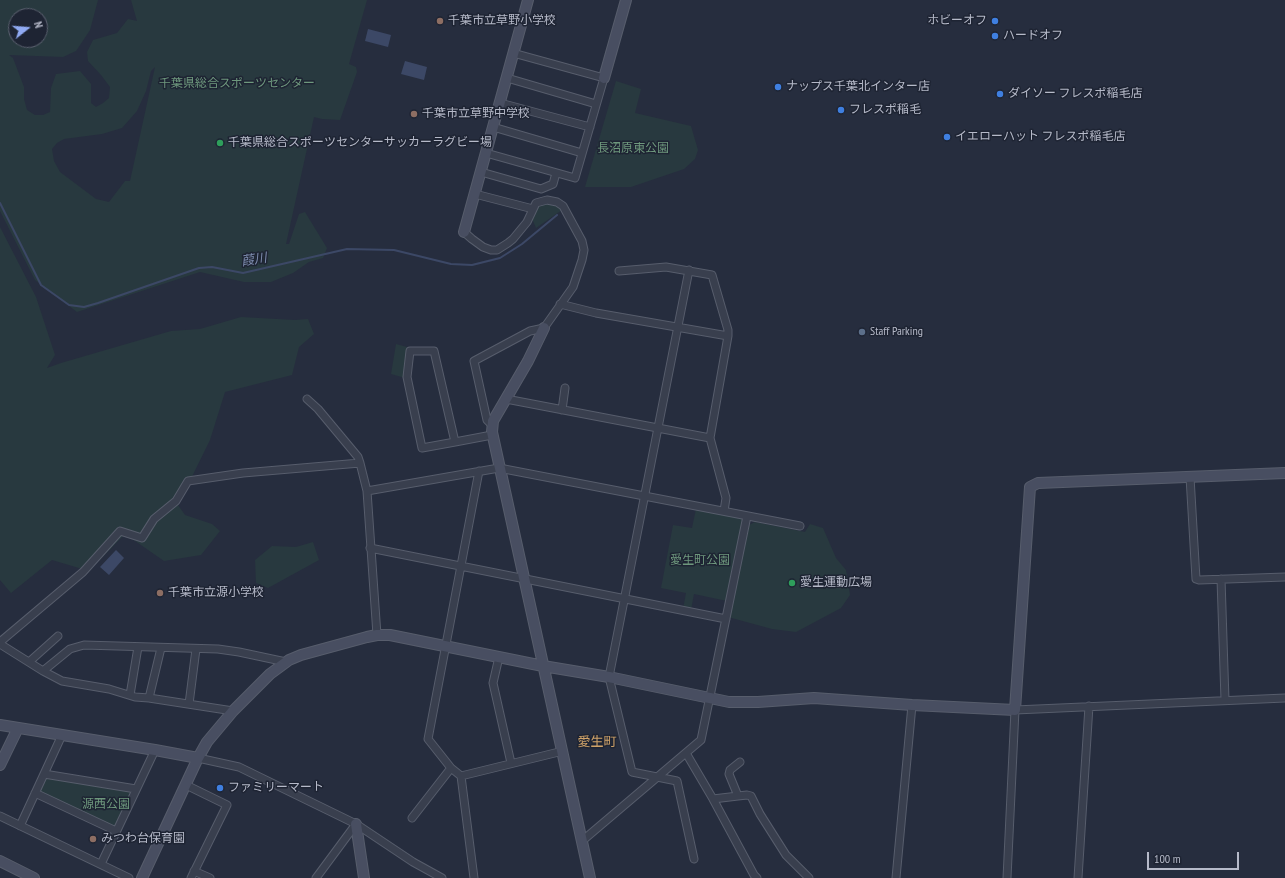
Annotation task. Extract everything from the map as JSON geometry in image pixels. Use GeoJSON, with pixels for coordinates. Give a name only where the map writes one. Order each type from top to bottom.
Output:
{"type":"FeatureCollection","features":[{"type":"Feature","properties":{"kind":"street"},"geometry":{"type":"LineString","coordinates":[[528,0],[464,232],[472,239],[491,250],[497,250],[508,243],[527,222],[536,203],[547,200],[557,202],[563,206],[582,241],[584,250],[573,287],[544,328],[528,361],[492,425],[492,435],[590,878]]}},
{"type":"Feature","properties":{"kind":"street"},"geometry":{"type":"LineString","coordinates":[[486,153],[575,178],[626,0]]}},
{"type":"Feature","properties":{"kind":"street"},"geometry":{"type":"LineString","coordinates":[[514,53],[604,78]]}},
{"type":"Feature","properties":{"kind":"street"},"geometry":{"type":"LineString","coordinates":[[507,78],[596,104]]}},
{"type":"Feature","properties":{"kind":"street"},"geometry":{"type":"LineString","coordinates":[[500,103],[590,127]]}},
{"type":"Feature","properties":{"kind":"street"},"geometry":{"type":"LineString","coordinates":[[493,127],[582,153]]}},
{"type":"Feature","properties":{"kind":"street"},"geometry":{"type":"LineString","coordinates":[[481,172],[541,189],[553,184],[556,172]]}},
{"type":"Feature","properties":{"kind":"street"},"geometry":{"type":"LineString","coordinates":[[475,194],[533,209]]}},
{"type":"Feature","properties":{"kind":"street"},"geometry":{"type":"LineString","coordinates":[[618,271],[666,267],[712,275],[728,330],[710,438],[726,498],[724,511]]}},
{"type":"Feature","properties":{"kind":"street"},"geometry":{"type":"LineString","coordinates":[[689,270],[609,677],[632,772],[677,781],[694,859]]}},
{"type":"Feature","properties":{"kind":"street"},"geometry":{"type":"LineString","coordinates":[[560,304],[596,313],[728,336]]}},
{"type":"Feature","properties":{"kind":"street"},"geometry":{"type":"LineString","coordinates":[[492,425],[488,420],[474,361],[530,331],[544,328]]}},
{"type":"Feature","properties":{"kind":"street"},"geometry":{"type":"LineString","coordinates":[[455,442],[434,351],[410,351],[407,377],[422,448],[455,442],[492,435]]}},
{"type":"Feature","properties":{"kind":"street"},"geometry":{"type":"LineString","coordinates":[[562,410],[566,388]]}},
{"type":"Feature","properties":{"kind":"street"},"geometry":{"type":"LineString","coordinates":[[307,399],[318,409],[358,457],[360,463],[367,491],[377,635]]}},
{"type":"Feature","properties":{"kind":"street"},"geometry":{"type":"LineString","coordinates":[[506,399],[710,438]]}},
{"type":"Feature","properties":{"kind":"street"},"geometry":{"type":"LineString","coordinates":[[233,711],[130,695],[109,689],[62,681],[43,671],[0,643],[84,572],[120,531],[142,538],[154,519],[176,501],[188,481],[260,471],[360,463]]}},
{"type":"Feature","properties":{"kind":"street"},"geometry":{"type":"LineString","coordinates":[[367,491],[499,468],[800,526]]}},
{"type":"Feature","properties":{"kind":"street"},"geometry":{"type":"LineString","coordinates":[[474,878],[465,796],[461,776],[451,768],[428,739],[479,471]]}},
{"type":"Feature","properties":{"kind":"street"},"geometry":{"type":"LineString","coordinates":[[1007,878],[1015,710],[1030,487],[1038,483],[1285,472]]}},
{"type":"Feature","properties":{"kind":"street"},"geometry":{"type":"LineString","coordinates":[[1190,477],[1196,579],[1285,576]]}},
{"type":"Feature","properties":{"kind":"street"},"geometry":{"type":"LineString","coordinates":[[582,841],[701,740],[747,516]]}},
{"type":"Feature","properties":{"kind":"street"},"geometry":{"type":"LineString","coordinates":[[370,548],[726,619]]}},
{"type":"Feature","properties":{"kind":"street"},"geometry":{"type":"LineString","coordinates":[[1221,579],[1225,700]]}},
{"type":"Feature","properties":{"kind":"street"},"geometry":{"type":"LineString","coordinates":[[142,878],[198,758],[207,742],[233,711],[270,674],[289,660],[310,652],[377,635],[390,635],[543,666],[609,677],[729,702],[814,698],[1015,710],[1285,698]]}},
{"type":"Feature","properties":{"kind":"street"},"geometry":{"type":"LineString","coordinates":[[29,662],[58,636]]}},
{"type":"Feature","properties":{"kind":"street"},"geometry":{"type":"LineString","coordinates":[[43,671],[70,649],[84,646],[218,649],[286,662]]}},
{"type":"Feature","properties":{"kind":"street"},"geometry":{"type":"LineString","coordinates":[[130,695],[138,647]]}},
{"type":"Feature","properties":{"kind":"street"},"geometry":{"type":"LineString","coordinates":[[149,698],[157,648]]}},
{"type":"Feature","properties":{"kind":"street"},"geometry":{"type":"LineString","coordinates":[[189,704],[196,649]]}},
{"type":"Feature","properties":{"kind":"street"},"geometry":{"type":"LineString","coordinates":[[499,657],[493,683],[511,764]]}},
{"type":"Feature","properties":{"kind":"street"},"geometry":{"type":"LineString","coordinates":[[896,878],[912,705]]}},
{"type":"Feature","properties":{"kind":"street"},"geometry":{"type":"LineString","coordinates":[[1078,878],[1089,706]]}},
{"type":"Feature","properties":{"kind":"street"},"geometry":{"type":"LineString","coordinates":[[0,725],[155,750],[239,767],[356,824],[413,862],[442,878]]}},
{"type":"Feature","properties":{"kind":"street"},"geometry":{"type":"LineString","coordinates":[[0,765],[18,728]]}},
{"type":"Feature","properties":{"kind":"street"},"geometry":{"type":"LineString","coordinates":[[20,826],[62,735]]}},
{"type":"Feature","properties":{"kind":"street"},"geometry":{"type":"LineString","coordinates":[[101,864],[155,750]]}},
{"type":"Feature","properties":{"kind":"street"},"geometry":{"type":"LineString","coordinates":[[461,776],[563,751]]}},
{"type":"Feature","properties":{"kind":"street"},"geometry":{"type":"LineString","coordinates":[[686,754],[757,878]]}},
{"type":"Feature","properties":{"kind":"street"},"geometry":{"type":"LineString","coordinates":[[738,796],[729,774],[730,770],[740,762]]}},
{"type":"Feature","properties":{"kind":"street"},"geometry":{"type":"LineString","coordinates":[[412,818],[451,768]]}},
{"type":"Feature","properties":{"kind":"street"},"geometry":{"type":"LineString","coordinates":[[44,774],[136,789]]}},
{"type":"Feature","properties":{"kind":"street"},"geometry":{"type":"LineString","coordinates":[[186,784],[227,804],[191,878]]}},
{"type":"Feature","properties":{"kind":"street"},"geometry":{"type":"LineString","coordinates":[[35,792],[116,831]]}},
{"type":"Feature","properties":{"kind":"street"},"geometry":{"type":"LineString","coordinates":[[713,799],[747,795],[751,796],[760,814],[786,855],[809,878]]}},
{"type":"Feature","properties":{"kind":"street"},"geometry":{"type":"LineString","coordinates":[[0,816],[129,878]]}},
{"type":"Feature","properties":{"kind":"street"},"geometry":{"type":"LineString","coordinates":[[356,824],[362,876]]}},
{"type":"Feature","properties":{"kind":"street"},"geometry":{"type":"LineString","coordinates":[[316,878],[356,824]]}},
{"type":"Feature","properties":{"kind":"street"},"geometry":{"type":"LineString","coordinates":[[0,862],[34,878]]}},
{"type":"Feature","properties":{"kind":"street"},"geometry":{"type":"LineString","coordinates":[[194,871],[210,878]]}},
{"type":"Feature","properties":{"kind":"green space","name":"千葉県総合スポーツセンター"},"geometry":{"type":"Polygon","coordinates":[[[0,0],[98,0],[90,30],[76,51],[63,57],[9,55],[13,58],[24,87],[24,99],[27,110],[35,115],[43,115],[50,112],[51,88],[56,74],[80,71],[91,84],[91,103],[96,107],[109,98],[110,87],[88,61],[87,52],[93,40],[117,33],[128,19],[137,21],[131,0],[367,0],[349,64],[356,67],[357,72],[340,120],[314,117],[286,244],[289,244],[299,214],[305,212],[327,248],[323,258],[309,262],[293,273],[271,282],[244,282],[200,272],[77,312],[35,280],[0,211],[0,0]],[[155,67],[151,71],[146,91],[137,111],[122,128],[102,134],[64,139],[57,143],[52,149],[54,161],[60,172],[96,199],[109,202],[125,181],[130,181],[155,67]]]}},
{"type":"Feature","properties":{"kind":"green space","name":"長沼原東公園"},"geometry":{"type":"Polygon","coordinates":[[[616,81],[641,89],[635,113],[691,126],[698,150],[695,159],[684,169],[631,187],[585,187],[616,81]]]}},
{"type":"Feature","properties":{"kind":"green space"},"geometry":{"type":"Polygon","coordinates":[[[548,202],[556,204],[562,210],[536,228],[531,216],[535,208],[548,202]]]}},
{"type":"Feature","properties":{"kind":"green space"},"geometry":{"type":"Polygon","coordinates":[[[0,227],[36,297],[55,355],[47,368],[171,331],[200,329],[241,317],[295,320],[308,319],[314,334],[299,347],[292,375],[225,392],[210,440],[178,505],[185,515],[212,524],[220,531],[201,555],[164,561],[125,534],[89,571],[52,560],[11,593],[0,580],[0,227]]]}},
{"type":"Feature","properties":{"kind":"green space"},"geometry":{"type":"Polygon","coordinates":[[[396,344],[407,347],[405,378],[391,374],[396,344]]]}},
{"type":"Feature","properties":{"kind":"green space","name":"愛生町公園"},"geometry":{"type":"Polygon","coordinates":[[[696,509],[743,519],[727,601],[694,594],[691,610],[683,609],[686,593],[661,588],[673,525],[692,528],[696,509]]]}},
{"type":"Feature","properties":{"kind":"green space","name":"愛生運動広場"},"geometry":{"type":"Polygon","coordinates":[[[755,522],[805,532],[810,524],[823,528],[836,558],[846,570],[850,595],[841,608],[796,632],[772,629],[728,617],[747,526],[755,522]]]}},
{"type":"Feature","properties":{"kind":"green space"},"geometry":{"type":"Polygon","coordinates":[[[313,542],[319,560],[268,588],[256,583],[255,560],[272,546],[296,547],[313,542]]]}},
{"type":"Feature","properties":{"kind":"green space","name":"源西公園"},"geometry":{"type":"Polygon","coordinates":[[[45,778],[132,791],[115,828],[40,793],[38,789],[45,778]]]}},
{"type":"Feature","properties":{"kind":"water"},"geometry":{"type":"Polygon","coordinates":[[[368,29],[391,35],[388,47],[365,41],[368,29]]]}},
{"type":"Feature","properties":{"kind":"water"},"geometry":{"type":"Polygon","coordinates":[[[405,61],[427,67],[424,80],[401,74],[405,61]]]}},
{"type":"Feature","properties":{"kind":"water"},"geometry":{"type":"Polygon","coordinates":[[[116,550],[124,558],[109,575],[100,567],[116,550]]]}},
{"type":"Feature","properties":{"kind":"waterway","name":"葭川"},"geometry":{"type":"LineString","coordinates":[[0,203],[41,285],[69,305],[84,307],[199,268],[212,267],[243,273],[347,249],[394,250],[451,264],[472,265],[500,258],[522,244],[557,215]]}},
{"type":"Feature","properties":{"kind":"place","name":"千葉市立草野小学校"},"geometry":{"type":"Point","coordinates":[440,21]}},
{"type":"Feature","properties":{"kind":"place","name":"ホビーオフ"},"geometry":{"type":"Point","coordinates":[995,21]}},
{"type":"Feature","properties":{"kind":"place","name":"ハードオフ"},"geometry":{"type":"Point","coordinates":[995,36]}},
{"type":"Feature","properties":{"kind":"place","name":"ナップス千葉北インター店"},"geometry":{"type":"Point","coordinates":[778,87]}},
{"type":"Feature","properties":{"kind":"place","name":"ダイソー フレスポ稲毛店"},"geometry":{"type":"Point","coordinates":[1000,94]}},
{"type":"Feature","properties":{"kind":"place","name":"フレスポ稲毛"},"geometry":{"type":"Point","coordinates":[841,110]}},
{"type":"Feature","properties":{"kind":"place","name":"千葉市立草野中学校"},"geometry":{"type":"Point","coordinates":[414,114]}},
{"type":"Feature","properties":{"kind":"place","name":"イエローハット フレスポ稲毛店"},"geometry":{"type":"Point","coordinates":[947,137]}},
{"type":"Feature","properties":{"kind":"place","name":"千葉県総合スポーツセンターサッカーラグビー場"},"geometry":{"type":"Point","coordinates":[220,143]}},
{"type":"Feature","properties":{"kind":"place","name":"Staff Parking"},"geometry":{"type":"Point","coordinates":[862,332]}},
{"type":"Feature","properties":{"kind":"place","name":"愛生運動広場"},"geometry":{"type":"Point","coordinates":[792,583]}},
{"type":"Feature","properties":{"kind":"place","name":"千葉市立源小学校"},"geometry":{"type":"Point","coordinates":[160,593]}},
{"type":"Feature","properties":{"kind":"place","name":"ファミリーマート"},"geometry":{"type":"Point","coordinates":[220,788]}},
{"type":"Feature","properties":{"kind":"place","name":"みつわ台保育園"},"geometry":{"type":"Point","coordinates":[93,839]}},
{"type":"Feature","properties":{"kind":"district","name":"愛生町"},"geometry":{"type":"Point","coordinates":[597,742]}}]}
